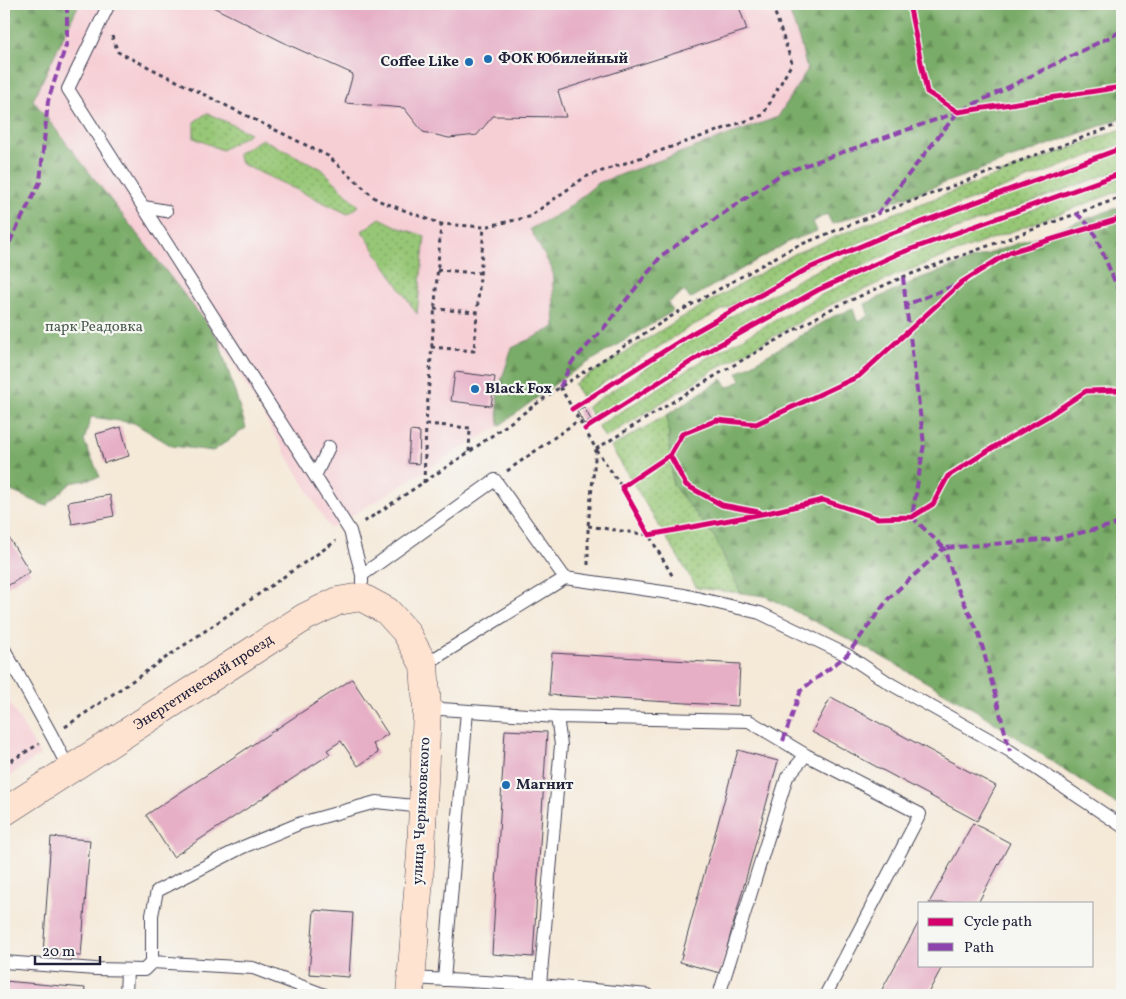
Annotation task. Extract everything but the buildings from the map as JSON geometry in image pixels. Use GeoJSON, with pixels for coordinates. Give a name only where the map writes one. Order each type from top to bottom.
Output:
{"type":"FeatureCollection","features":[{"type":"Feature","properties":{"kind":"street","name":"улица Черняховского"},"geometry":{"type":"LineString","coordinates":[[362,586],[406,632],[424,665],[427,708],[423,807],[411,987]]}},
{"type":"Feature","properties":{"kind":"street","name":"Энергетический проезд"},"geometry":{"type":"LineString","coordinates":[[4,812],[305,617],[338,601],[362,586]]}},
{"type":"Feature","properties":{"kind":"lane"},"geometry":{"type":"LineString","coordinates":[[109,4],[68,90],[350,531],[362,586],[495,480],[565,578]]}},
{"type":"Feature","properties":{"kind":"lane"},"geometry":{"type":"LineString","coordinates":[[144,208],[166,211]]}},
{"type":"Feature","properties":{"kind":"lane"},"geometry":{"type":"LineString","coordinates":[[315,476],[329,447]]}},
{"type":"Feature","properties":{"kind":"lane"},"geometry":{"type":"LineString","coordinates":[[424,665],[565,578],[684,595],[760,613],[847,654],[889,684],[1010,751],[1122,826]]}},
{"type":"Feature","properties":{"kind":"lane"},"geometry":{"type":"LineString","coordinates":[[4,649],[70,771]]}},
{"type":"Feature","properties":{"kind":"lane"},"geometry":{"type":"LineString","coordinates":[[427,708],[557,717],[749,721],[806,755],[920,814],[827,995]]}},
{"type":"Feature","properties":{"kind":"lane"},"geometry":{"type":"LineString","coordinates":[[444,980],[467,711]]}},
{"type":"Feature","properties":{"kind":"lane"},"geometry":{"type":"LineString","coordinates":[[539,990],[561,745],[557,717]]}},
{"type":"Feature","properties":{"kind":"lane"},"geometry":{"type":"LineString","coordinates":[[719,995],[787,777],[806,755]]}},
{"type":"Feature","properties":{"kind":"lane"},"geometry":{"type":"LineString","coordinates":[[4,962],[95,970],[144,970],[152,962],[152,914],[157,891],[243,847],[301,823],[376,802],[423,807]]}},
{"type":"Feature","properties":{"kind":"lane"},"geometry":{"type":"LineString","coordinates":[[152,962],[253,968],[325,995]]}},
{"type":"Feature","properties":{"kind":"lane"},"geometry":{"type":"LineString","coordinates":[[126,995],[127,970]]}},
{"type":"Feature","properties":{"kind":"lane"},"geometry":{"type":"LineString","coordinates":[[411,987],[444,980],[539,990],[648,995]]}},
{"type":"Feature","properties":{"kind":"path"},"geometry":{"type":"LineString","coordinates":[[111,32],[118,52],[328,156],[377,200],[440,224],[484,227],[529,217],[585,176],[763,114],[792,64],[772,4]]}},
{"type":"Feature","properties":{"kind":"path"},"geometry":{"type":"LineString","coordinates":[[4,765],[52,736],[350,531],[424,484],[560,387],[675,314],[792,248],[876,214],[1122,123]]}},
{"type":"Feature","properties":{"kind":"path"},"geometry":{"type":"LineString","coordinates":[[596,449],[714,376],[831,309],[903,277],[1122,197]]}},
{"type":"Feature","properties":{"kind":"path"},"geometry":{"type":"LineString","coordinates":[[424,484],[426,424],[440,224]]}},
{"type":"Feature","properties":{"kind":"path"},"geometry":{"type":"LineString","coordinates":[[431,347],[474,350],[484,227]]}},
{"type":"Feature","properties":{"kind":"path"},"geometry":{"type":"LineString","coordinates":[[437,270],[481,273]]}},
{"type":"Feature","properties":{"kind":"path"},"geometry":{"type":"LineString","coordinates":[[434,309],[477,312]]}},
{"type":"Feature","properties":{"kind":"path"},"geometry":{"type":"LineString","coordinates":[[560,387],[596,449],[622,487]]}},
{"type":"Feature","properties":{"kind":"path"},"geometry":{"type":"LineString","coordinates":[[572,409],[580,404]]}},
{"type":"Feature","properties":{"kind":"path"},"geometry":{"type":"LineString","coordinates":[[495,480],[579,420]]}},
{"type":"Feature","properties":{"kind":"path"},"geometry":{"type":"LineString","coordinates":[[426,424],[470,428],[469,452]]}},
{"type":"Feature","properties":{"kind":"path"},"geometry":{"type":"LineString","coordinates":[[585,430],[593,424]]}},
{"type":"Feature","properties":{"kind":"path"},"geometry":{"type":"LineString","coordinates":[[588,581],[588,526],[596,449]]}},
{"type":"Feature","properties":{"kind":"path"},"geometry":{"type":"LineString","coordinates":[[588,526],[649,535],[684,595]]}},
{"type":"Feature","properties":{"kind":"shaded area"},"geometry":{"type":"Polygon","coordinates":[[[79,4],[787,4],[807,70],[778,117],[598,183],[564,211],[530,229],[552,269],[555,328],[511,348],[497,394],[499,426],[330,529],[218,338],[33,100],[79,4]]]}},
{"type":"Feature","properties":{"kind":"shaded area"},"geometry":{"type":"Polygon","coordinates":[[[4,693],[40,755],[4,780],[4,693]]]}},
{"type":"Feature","properties":{"kind":"green space","name":"парк Реадовка"},"geometry":{"type":"Polygon","coordinates":[[[4,4],[79,4],[33,100],[218,338],[246,428],[213,451],[172,446],[134,423],[91,417],[84,441],[100,477],[71,483],[46,506],[4,488],[4,4]]]}},
{"type":"Feature","properties":{"kind":"green space"},"geometry":{"type":"Polygon","coordinates":[[[787,4],[1122,4],[1122,118],[832,224],[827,214],[813,222],[817,231],[790,241],[690,299],[685,291],[668,303],[673,311],[566,376],[499,426],[497,394],[512,348],[555,327],[552,269],[530,229],[564,211],[598,183],[778,117],[807,70],[787,4]]]}},
{"type":"Feature","properties":{"kind":"green space"},"geometry":{"type":"Polygon","coordinates":[[[207,113],[250,133],[222,150],[194,138],[194,122],[207,113]]]}},
{"type":"Feature","properties":{"kind":"green space"},"geometry":{"type":"Polygon","coordinates":[[[1122,129],[1122,144],[884,232],[804,267],[688,328],[582,397],[574,384],[681,318],[796,253],[879,219],[1122,129]]]}},
{"type":"Feature","properties":{"kind":"green space"},"geometry":{"type":"Polygon","coordinates":[[[262,139],[322,169],[359,206],[348,214],[242,164],[237,154],[262,139]]]}},
{"type":"Feature","properties":{"kind":"green space"},"geometry":{"type":"Polygon","coordinates":[[[1122,152],[1122,169],[893,252],[815,288],[701,350],[594,419],[587,407],[693,337],[809,274],[888,239],[1122,152]]]}},
{"type":"Feature","properties":{"kind":"green space"},"geometry":{"type":"Polygon","coordinates":[[[1122,177],[1122,190],[901,273],[830,305],[712,371],[605,438],[598,426],[705,359],[821,295],[897,259],[1122,177]]]}},
{"type":"Feature","properties":{"kind":"green space"},"geometry":{"type":"Polygon","coordinates":[[[1122,206],[1122,808],[977,711],[872,651],[765,596],[741,593],[714,536],[673,485],[667,415],[722,379],[728,388],[741,380],[737,373],[834,316],[853,309],[857,321],[869,316],[865,304],[921,278],[1122,206]]]}},
{"type":"Feature","properties":{"kind":"green space"},"geometry":{"type":"Polygon","coordinates":[[[380,218],[400,228],[425,236],[417,314],[362,231],[380,218]]]}},
{"type":"Feature","properties":{"kind":"green space"},"geometry":{"type":"Polygon","coordinates":[[[667,415],[673,485],[714,536],[741,593],[697,588],[611,447],[667,415]]]}},
{"type":"Feature","properties":{"kind":"marked path"},"geometry":{"type":"LineString","coordinates":[[4,253],[40,182],[48,101],[67,42],[67,4]]}},
{"type":"Feature","properties":{"kind":"marked path"},"geometry":{"type":"LineString","coordinates":[[560,387],[572,362],[603,329],[662,255],[783,173],[958,112],[1122,31]]}},
{"type":"Feature","properties":{"kind":"marked path"},"geometry":{"type":"LineString","coordinates":[[877,214],[958,112]]}},
{"type":"Feature","properties":{"kind":"marked path"},"geometry":{"type":"LineString","coordinates":[[1076,213],[1092,228],[1122,298]]}},
{"type":"Feature","properties":{"kind":"marked path"},"geometry":{"type":"LineString","coordinates":[[903,277],[906,305]]}},
{"type":"Feature","properties":{"kind":"marked path"},"geometry":{"type":"LineString","coordinates":[[953,286],[906,305],[924,444],[912,517],[944,548],[1054,539],[1122,523]]}},
{"type":"Feature","properties":{"kind":"marked path"},"geometry":{"type":"LineString","coordinates":[[783,741],[801,690],[847,655],[889,598],[944,548],[956,585],[979,634],[1010,751]]}},
{"type":"Feature","properties":{"kind":"cycle path"},"geometry":{"type":"LineString","coordinates":[[909,4],[927,92],[958,112],[1122,87]]}},
{"type":"Feature","properties":{"kind":"cycle path"},"geometry":{"type":"LineString","coordinates":[[572,409],[691,334],[807,269],[887,235],[1122,148]]}},
{"type":"Feature","properties":{"kind":"cycle path"},"geometry":{"type":"LineString","coordinates":[[585,429],[703,354],[818,290],[895,255],[1122,173]]}},
{"type":"Feature","properties":{"kind":"cycle path"},"geometry":{"type":"LineString","coordinates":[[1122,218],[1010,252],[962,282],[859,376],[756,424],[717,420],[682,434],[670,455],[622,487],[649,535],[767,513],[823,500],[877,518],[912,517],[933,504],[948,476],[1086,391],[1122,390]]}},
{"type":"Feature","properties":{"kind":"cycle path"},"geometry":{"type":"LineString","coordinates":[[670,455],[686,485],[722,505],[759,512]]}},
{"type":"Feature","properties":{"kind":"place","name":"ФОК Юбилейный"},"geometry":{"type":"Point","coordinates":[488,59]}},
{"type":"Feature","properties":{"kind":"place","name":"Coffee Like"},"geometry":{"type":"Point","coordinates":[469,62]}},
{"type":"Feature","properties":{"kind":"place","name":"Black Fox"},"geometry":{"type":"Point","coordinates":[475,389]}},
{"type":"Feature","properties":{"kind":"place","name":"Магнит"},"geometry":{"type":"Point","coordinates":[506,785]}}]}
